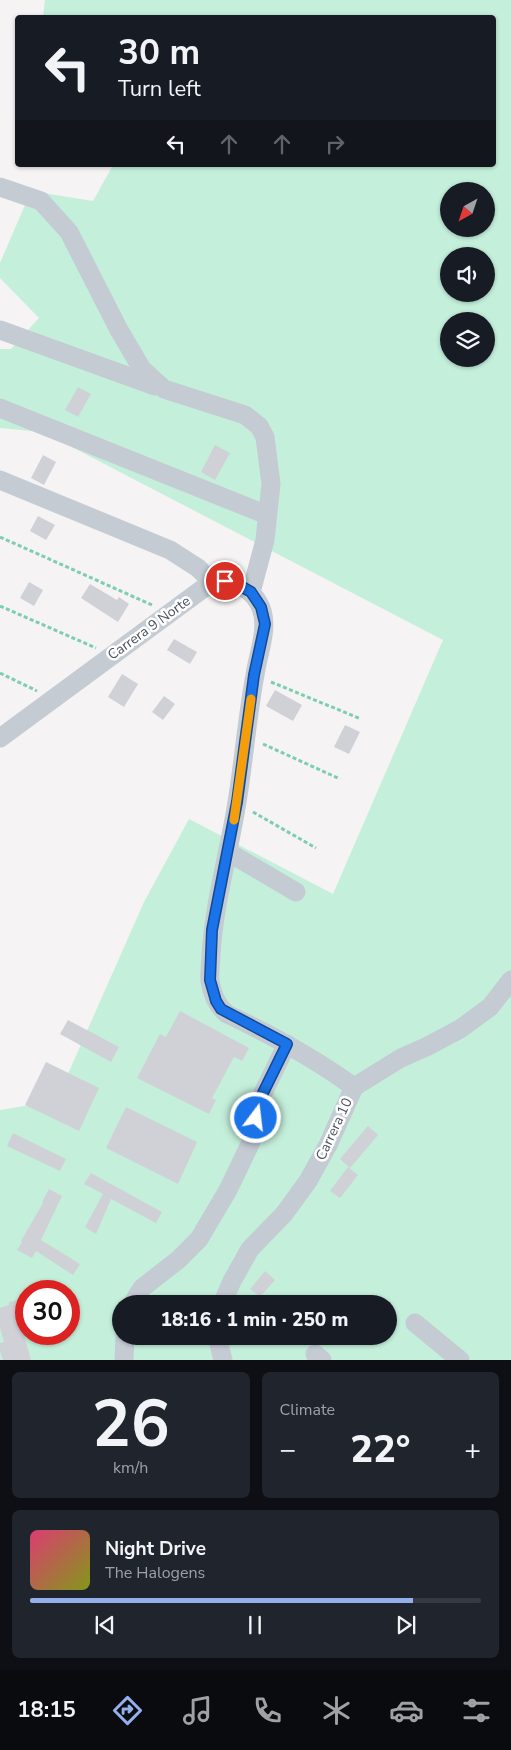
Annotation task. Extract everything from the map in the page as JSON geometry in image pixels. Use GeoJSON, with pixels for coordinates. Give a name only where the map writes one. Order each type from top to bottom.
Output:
{"type":"FeatureCollection","features":[{"type":"Feature","properties":{"kind":"street"},"geometry":{"type":"LineString","coordinates":[[0,187],[41,201],[69,232],[119,330],[142,369],[164,389]]}},
{"type":"Feature","properties":{"kind":"street"},"geometry":{"type":"LineString","coordinates":[[0,330],[164,389],[245,415],[259,426],[267,444],[271,484],[265,540],[251,592]]}},
{"type":"Feature","properties":{"kind":"street"},"geometry":{"type":"LineString","coordinates":[[0,408],[267,515]]}},
{"type":"Feature","properties":{"kind":"street"},"geometry":{"type":"LineString","coordinates":[[0,480],[170,550],[198,568],[212,582],[225,581],[239,585],[251,592],[261,607],[265,624],[254,675],[237,802],[212,930],[210,980],[212,991],[221,1009],[227,1014],[287,1044],[328,1068],[354,1087]]}},
{"type":"Feature","properties":{"kind":"street","name":"Carrera 9 Norte"},"geometry":{"type":"LineString","coordinates":[[0,738],[212,582]]}},
{"type":"Feature","properties":{"kind":"street"},"geometry":{"type":"LineString","coordinates":[[228,852],[296,892]]}},
{"type":"Feature","properties":{"kind":"street","name":"Carrera 10"},"geometry":{"type":"LineString","coordinates":[[226,1295],[250,1249],[284,1214],[308,1181],[328,1145],[354,1087],[401,1058],[460,1029],[490,1006],[511,980]]}},
{"type":"Feature","properties":{"kind":"street"},"geometry":{"type":"LineString","coordinates":[[138,1295],[142,1288],[184,1255],[204,1231],[228,1190],[251,1142],[261,1097],[287,1044]]}},
{"type":"Feature","properties":{"kind":"street"},"geometry":{"type":"LineString","coordinates":[[415,1324],[460,1360]]}},
{"type":"Feature","properties":{"kind":"street"},"geometry":{"type":"LineString","coordinates":[[124,1360],[125,1345]]}},
{"type":"Feature","properties":{"kind":"street"},"geometry":{"type":"LineString","coordinates":[[219,1345],[223,1360]]}},
{"type":"Feature","properties":{"kind":"path"},"geometry":{"type":"LineString","coordinates":[[0,537],[170,613]]}},
{"type":"Feature","properties":{"kind":"path"},"geometry":{"type":"LineString","coordinates":[[0,606],[113,655]]}},
{"type":"Feature","properties":{"kind":"path"},"geometry":{"type":"LineString","coordinates":[[0,673],[54,699]]}},
{"type":"Feature","properties":{"kind":"path"},"geometry":{"type":"LineString","coordinates":[[254,675],[361,719]]}},
{"type":"Feature","properties":{"kind":"path"},"geometry":{"type":"LineString","coordinates":[[246,737],[340,779]]}},
{"type":"Feature","properties":{"kind":"path"},"geometry":{"type":"LineString","coordinates":[[237,802],[316,848]]}},
{"type":"Feature","properties":{"kind":"green space"},"geometry":{"type":"Polygon","coordinates":[[[45,0],[511,0],[511,1360],[0,1360],[0,1110],[56,1101],[144,902],[189,819],[333,894],[443,640],[43,432],[0,428],[0,349],[11,349],[39,318],[0,278],[0,263],[31,191],[93,201],[112,167],[496,167],[496,15],[43,15],[45,0]]]}},
{"type":"Feature","properties":{"kind":"building"},"geometry":{"type":"Polygon","coordinates":[[[78,387],[91,394],[78,417],[65,410],[78,387]]]}},
{"type":"Feature","properties":{"kind":"building"},"geometry":{"type":"Polygon","coordinates":[[[215,445],[230,453],[215,480],[201,472],[215,445]]]}},
{"type":"Feature","properties":{"kind":"building"},"geometry":{"type":"Polygon","coordinates":[[[43,455],[56,462],[44,485],[31,478],[43,455]]]}},
{"type":"Feature","properties":{"kind":"building"},"geometry":{"type":"Polygon","coordinates":[[[38,516],[55,525],[46,540],[30,531],[38,516]]]}},
{"type":"Feature","properties":{"kind":"building"},"geometry":{"type":"Polygon","coordinates":[[[29,582],[43,590],[34,606],[20,598],[29,582]]]}},
{"type":"Feature","properties":{"kind":"building"},"geometry":{"type":"Polygon","coordinates":[[[90,584],[117,600],[119,597],[129,604],[118,622],[81,598],[90,584]]]}},
{"type":"Feature","properties":{"kind":"building"},"geometry":{"type":"Polygon","coordinates":[[[174,639],[197,652],[190,664],[167,650],[174,639]]]}},
{"type":"Feature","properties":{"kind":"building"},"geometry":{"type":"Polygon","coordinates":[[[122,674],[138,684],[124,707],[108,697],[122,674]]]}},
{"type":"Feature","properties":{"kind":"building"},"geometry":{"type":"Polygon","coordinates":[[[275,690],[302,705],[293,721],[266,706],[275,690]]]}},
{"type":"Feature","properties":{"kind":"building"},"geometry":{"type":"Polygon","coordinates":[[[164,696],[175,704],[163,720],[152,712],[164,696]]]}},
{"type":"Feature","properties":{"kind":"building"},"geometry":{"type":"Polygon","coordinates":[[[345,725],[360,732],[349,754],[334,747],[345,725]]]}},
{"type":"Feature","properties":{"kind":"building"},"geometry":{"type":"Polygon","coordinates":[[[180,1011],[249,1048],[242,1061],[234,1057],[212,1098],[216,1100],[209,1114],[137,1078],[160,1034],[166,1037],[180,1011]]]}},
{"type":"Feature","properties":{"kind":"building"},"geometry":{"type":"Polygon","coordinates":[[[68,1020],[119,1047],[111,1062],[60,1034],[68,1020]]]}},
{"type":"Feature","properties":{"kind":"building"},"geometry":{"type":"Polygon","coordinates":[[[46,1062],[99,1088],[79,1131],[25,1105],[46,1062]]]}},
{"type":"Feature","properties":{"kind":"building"},"geometry":{"type":"Polygon","coordinates":[[[126,1107],[197,1142],[178,1184],[106,1148],[126,1107]]]}},
{"type":"Feature","properties":{"kind":"building"},"geometry":{"type":"Polygon","coordinates":[[[368,1126],[378,1135],[350,1168],[340,1159],[368,1126]]]}},
{"type":"Feature","properties":{"kind":"building"},"geometry":{"type":"Polygon","coordinates":[[[13,1133],[66,1159],[60,1171],[7,1146],[13,1133]]]}},
{"type":"Feature","properties":{"kind":"building"},"geometry":{"type":"Polygon","coordinates":[[[348,1167],[358,1175],[340,1198],[330,1191],[348,1167]]]}},
{"type":"Feature","properties":{"kind":"building"},"geometry":{"type":"Polygon","coordinates":[[[91,1173],[162,1212],[156,1223],[111,1199],[96,1234],[85,1227],[103,1194],[84,1184],[91,1173]]]}},
{"type":"Feature","properties":{"kind":"building"},"geometry":{"type":"Polygon","coordinates":[[[49,1189],[62,1196],[41,1240],[80,1264],[73,1275],[36,1251],[32,1258],[17,1250],[49,1189]]]}},
{"type":"Feature","properties":{"kind":"building"},"geometry":{"type":"Polygon","coordinates":[[[265,1271],[275,1280],[262,1295],[258,1295],[250,1289],[265,1271]]]}},
{"type":"Feature","properties":{"kind":"building"},"geometry":{"type":"Polygon","coordinates":[[[15,1301],[15,1345],[27,1345],[31,1360],[3,1360],[0,1351],[0,1343],[4,1342],[0,1328],[0,1308],[9,1305],[9,1302],[15,1301]]]}},
{"type":"Feature","properties":{"kind":"slow traffic"},"geometry":{"type":"LineString","coordinates":[[234,820],[251,699]]}},
{"type":"Feature","properties":{"kind":"route"},"geometry":{"type":"LineString","coordinates":[[225,581],[239,585],[251,592],[261,607],[265,624],[254,675],[237,802],[212,930],[210,980],[216,1001],[227,1014],[287,1044],[261,1097],[256,1118]]}}]}
